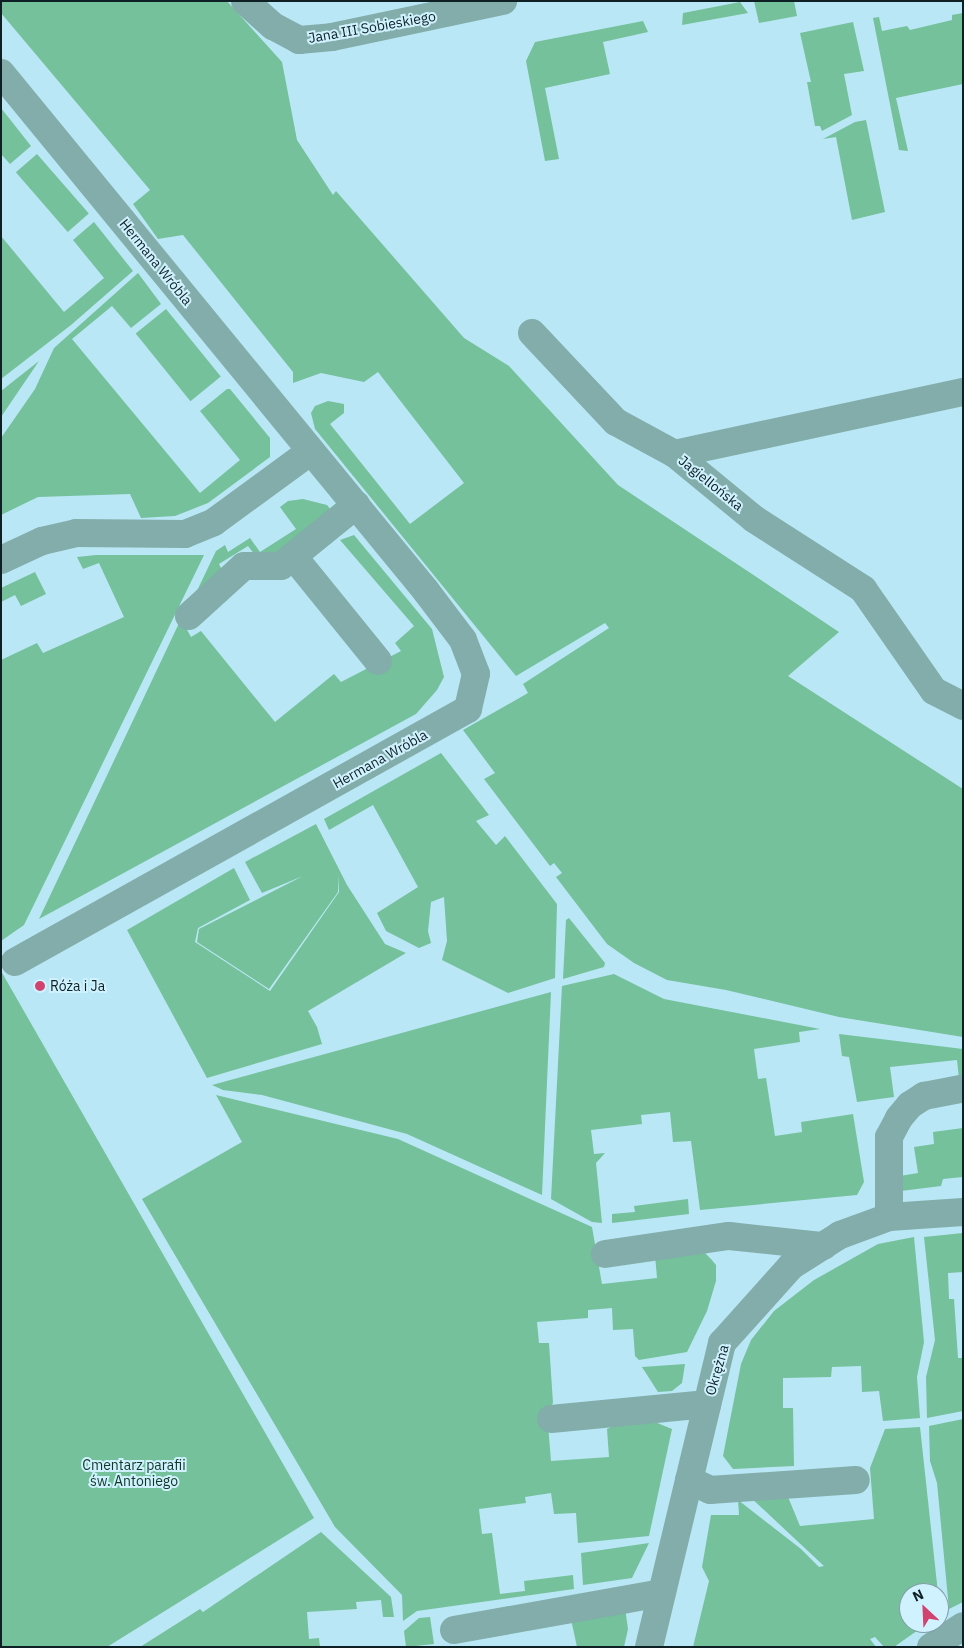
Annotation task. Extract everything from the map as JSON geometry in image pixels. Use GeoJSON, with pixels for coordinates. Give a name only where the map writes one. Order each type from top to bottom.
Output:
{"type":"FeatureCollection","features":[{"type":"Feature","properties":{"kind":"street","name":"Jana III Sobieskiego"},"geometry":{"type":"LineString","coordinates":[[245,1],[273,26],[299,40],[332,37],[503,1]]}},
{"type":"Feature","properties":{"kind":"street","name":"Hermana Wróbla"},"geometry":{"type":"LineString","coordinates":[[1,73],[356,505],[463,640],[476,674],[468,710],[15,962]]}},
{"type":"Feature","properties":{"kind":"street"},"geometry":{"type":"LineString","coordinates":[[532,333],[616,422],[674,454]]}},
{"type":"Feature","properties":{"kind":"street","name":"Jagiellońska"},"geometry":{"type":"LineString","coordinates":[[674,454],[963,392]]}},
{"type":"Feature","properties":{"kind":"street"},"geometry":{"type":"LineString","coordinates":[[1,560],[42,541],[76,533],[185,534],[214,522],[311,451]]}},
{"type":"Feature","properties":{"kind":"street","name":"Jagiellońska"},"geometry":{"type":"LineString","coordinates":[[674,454],[754,518],[863,589],[934,691],[963,706]]}},
{"type":"Feature","properties":{"kind":"street"},"geometry":{"type":"LineString","coordinates":[[189,616],[244,566],[281,566],[356,505]]}},
{"type":"Feature","properties":{"kind":"street"},"geometry":{"type":"LineString","coordinates":[[292,556],[378,661]]}},
{"type":"Feature","properties":{"kind":"street"},"geometry":{"type":"LineString","coordinates":[[889,1218],[889,1137],[899,1118],[910,1105],[924,1096],[960,1089]]}},
{"type":"Feature","properties":{"kind":"street","name":"Okrężna"},"geometry":{"type":"LineString","coordinates":[[649,1647],[722,1343],[791,1266],[840,1235],[889,1218],[963,1212]]}},
{"type":"Feature","properties":{"kind":"street"},"geometry":{"type":"LineString","coordinates":[[605,1254],[729,1236],[823,1246]]}},
{"type":"Feature","properties":{"kind":"street"},"geometry":{"type":"LineString","coordinates":[[550,1419],[707,1404]]}},
{"type":"Feature","properties":{"kind":"street"},"geometry":{"type":"LineString","coordinates":[[689,1480],[710,1490],[856,1480]]}},
{"type":"Feature","properties":{"kind":"street"},"geometry":{"type":"LineString","coordinates":[[454,1630],[662,1593]]}},
{"type":"Feature","properties":{"kind":"street"},"geometry":{"type":"LineString","coordinates":[[931,1647],[963,1626]]}},
{"type":"Feature","properties":{"kind":"green space"},"geometry":{"type":"Polygon","coordinates":[[[1,1],[227,1],[282,62],[297,140],[333,195],[336,191],[464,338],[509,366],[618,485],[839,632],[788,676],[963,789],[963,1037],[839,1017],[726,990],[667,980],[634,963],[607,944],[556,877],[562,873],[554,863],[550,866],[484,779],[495,773],[463,730],[528,693],[523,684],[609,628],[605,623],[516,676],[315,429],[311,413],[315,406],[328,401],[344,404],[344,413],[330,424],[410,524],[464,483],[378,372],[364,382],[321,373],[293,383],[293,372],[183,235],[158,239],[133,204],[150,190],[1,13],[1,1]]]}},
{"type":"Feature","properties":{"kind":"green space"},"geometry":{"type":"Polygon","coordinates":[[[754,1],[794,1],[797,16],[759,23],[754,1]]]}},
{"type":"Feature","properties":{"kind":"green space"},"geometry":{"type":"Polygon","coordinates":[[[740,2],[748,13],[682,25],[683,13],[740,2]]]}},
{"type":"Feature","properties":{"kind":"green space"},"geometry":{"type":"Polygon","coordinates":[[[963,13],[963,84],[896,98],[908,151],[899,150],[873,18],[879,17],[882,31],[907,26],[910,30],[952,20],[952,15],[963,13]]]}},
{"type":"Feature","properties":{"kind":"green space"},"geometry":{"type":"Polygon","coordinates":[[[643,21],[648,32],[603,42],[610,74],[545,88],[559,159],[545,161],[526,61],[535,42],[643,21]]]}},
{"type":"Feature","properties":{"kind":"green space"},"geometry":{"type":"Polygon","coordinates":[[[853,22],[864,71],[844,74],[852,115],[822,131],[820,126],[815,126],[807,82],[811,82],[800,33],[853,22]]]}},
{"type":"Feature","properties":{"kind":"green space"},"geometry":{"type":"Polygon","coordinates":[[[1,108],[31,146],[10,164],[1,154],[1,108]]]}},
{"type":"Feature","properties":{"kind":"green space"},"geometry":{"type":"Polygon","coordinates":[[[866,120],[885,212],[852,220],[836,137],[823,139],[855,122],[866,120]]]}},
{"type":"Feature","properties":{"kind":"green space"},"geometry":{"type":"Polygon","coordinates":[[[37,154],[89,214],[68,232],[16,172],[37,154]]]}},
{"type":"Feature","properties":{"kind":"green space"},"geometry":{"type":"Polygon","coordinates":[[[94,222],[133,271],[71,325],[1,379],[1,236],[64,312],[104,278],[73,240],[94,222]]]}},
{"type":"Feature","properties":{"kind":"green space"},"geometry":{"type":"Polygon","coordinates":[[[138,273],[161,304],[131,328],[112,306],[72,339],[200,493],[240,460],[200,411],[227,389],[230,389],[270,438],[270,457],[208,503],[175,516],[141,518],[130,494],[38,497],[1,515],[1,438],[35,389],[54,348],[138,273]]]}},
{"type":"Feature","properties":{"kind":"green space"},"geometry":{"type":"Polygon","coordinates":[[[166,309],[221,377],[190,401],[136,334],[166,309]]]}},
{"type":"Feature","properties":{"kind":"green space"},"geometry":{"type":"Polygon","coordinates":[[[39,361],[1,417],[1,391],[39,361]]]}},
{"type":"Feature","properties":{"kind":"green space"},"geometry":{"type":"Polygon","coordinates":[[[303,499],[327,505],[335,515],[308,542],[258,559],[248,546],[219,564],[224,574],[195,595],[216,551],[225,545],[228,552],[250,538],[260,552],[296,529],[280,507],[288,501],[303,499]]]}},
{"type":"Feature","properties":{"kind":"green space"},"geometry":{"type":"Polygon","coordinates":[[[354,535],[432,629],[444,677],[437,690],[416,714],[39,919],[181,619],[191,637],[201,631],[275,722],[334,674],[341,682],[401,651],[395,643],[414,626],[340,540],[354,535]]]}},
{"type":"Feature","properties":{"kind":"green space"},"geometry":{"type":"Polygon","coordinates":[[[96,555],[204,555],[24,925],[1,941],[1,660],[37,643],[43,653],[124,617],[99,563],[83,569],[77,557],[96,555]]]}},
{"type":"Feature","properties":{"kind":"green space"},"geometry":{"type":"Polygon","coordinates":[[[35,572],[46,594],[21,606],[15,595],[1,602],[1,588],[35,572]]]}},
{"type":"Feature","properties":{"kind":"green space"},"geometry":{"type":"Polygon","coordinates":[[[441,753],[489,815],[476,821],[496,845],[505,836],[557,904],[555,978],[508,993],[442,960],[447,941],[444,897],[431,902],[428,931],[431,943],[419,948],[386,931],[377,913],[418,887],[373,805],[329,830],[324,819],[441,753]]]}},
{"type":"Feature","properties":{"kind":"green space"},"geometry":{"type":"Polygon","coordinates":[[[316,824],[347,885],[385,944],[406,953],[308,1011],[317,1027],[322,1044],[207,1078],[127,930],[234,868],[250,900],[198,928],[195,942],[270,991],[339,892],[339,875],[338,892],[269,989],[197,942],[199,929],[303,876],[262,893],[245,862],[316,824]]]}},
{"type":"Feature","properties":{"kind":"green space"},"geometry":{"type":"Polygon","coordinates":[[[569,918],[605,963],[604,967],[563,979],[566,920],[569,918]]]}},
{"type":"Feature","properties":{"kind":"green space","name":"Cmentarz parafii św. Antoniego"},"geometry":{"type":"Polygon","coordinates":[[[1,971],[314,1518],[107,1647],[1,1647],[1,971]]]}},
{"type":"Feature","properties":{"kind":"green space"},"geometry":{"type":"Polygon","coordinates":[[[614,974],[664,999],[820,1029],[799,1032],[800,1042],[754,1049],[758,1079],[766,1078],[775,1136],[802,1132],[801,1122],[853,1114],[864,1182],[857,1195],[700,1210],[691,1141],[673,1142],[670,1112],[641,1115],[642,1124],[591,1130],[594,1154],[605,1153],[596,1163],[602,1223],[592,1222],[551,1199],[562,986],[614,974]]]}},
{"type":"Feature","properties":{"kind":"green space"},"geometry":{"type":"Polygon","coordinates":[[[551,992],[542,1195],[407,1134],[262,1095],[223,1090],[212,1085],[551,992]]]}},
{"type":"Feature","properties":{"kind":"green space"},"geometry":{"type":"Polygon","coordinates":[[[839,1034],[963,1049],[963,1085],[960,1088],[957,1060],[890,1067],[894,1097],[857,1102],[849,1057],[842,1056],[839,1034]]]}},
{"type":"Feature","properties":{"kind":"green space"},"geometry":{"type":"Polygon","coordinates":[[[216,1095],[398,1139],[592,1227],[602,1284],[657,1278],[655,1255],[705,1253],[711,1259],[716,1265],[716,1281],[707,1311],[687,1352],[639,1360],[635,1356],[633,1329],[613,1330],[612,1308],[588,1310],[588,1318],[537,1322],[539,1343],[549,1343],[553,1403],[547,1412],[551,1461],[609,1457],[607,1429],[621,1422],[650,1420],[672,1429],[649,1536],[578,1543],[576,1513],[554,1514],[551,1493],[525,1497],[526,1503],[479,1509],[482,1534],[492,1533],[500,1594],[525,1591],[524,1581],[573,1575],[574,1589],[417,1611],[403,1621],[402,1595],[335,1527],[142,1199],[242,1142],[216,1095]]]}},
{"type":"Feature","properties":{"kind":"green space"},"geometry":{"type":"Polygon","coordinates":[[[963,1128],[963,1177],[943,1179],[941,1186],[901,1191],[894,1177],[918,1173],[914,1147],[934,1144],[933,1132],[963,1128]]]}},
{"type":"Feature","properties":{"kind":"green space"},"geometry":{"type":"Polygon","coordinates":[[[688,1199],[689,1214],[612,1223],[612,1214],[635,1212],[634,1206],[688,1199]]]}},
{"type":"Feature","properties":{"kind":"green space"},"geometry":{"type":"Polygon","coordinates":[[[963,1233],[963,1272],[948,1273],[949,1299],[954,1299],[958,1358],[963,1358],[963,1411],[927,1418],[926,1377],[935,1340],[924,1237],[963,1233]]]}},
{"type":"Feature","properties":{"kind":"green space"},"geometry":{"type":"Polygon","coordinates":[[[914,1237],[924,1342],[917,1377],[920,1418],[883,1421],[879,1391],[862,1392],[861,1366],[832,1367],[831,1377],[783,1378],[783,1408],[793,1408],[794,1466],[733,1469],[723,1456],[741,1364],[751,1340],[774,1311],[814,1280],[878,1244],[914,1237]]]}},
{"type":"Feature","properties":{"kind":"green space"},"geometry":{"type":"Polygon","coordinates":[[[685,1364],[682,1383],[672,1391],[658,1392],[642,1367],[685,1364]]]}},
{"type":"Feature","properties":{"kind":"green space"},"geometry":{"type":"Polygon","coordinates":[[[963,1419],[963,1602],[949,1609],[949,1583],[947,1583],[937,1483],[930,1461],[929,1426],[963,1419]]]}},
{"type":"Feature","properties":{"kind":"green space"},"geometry":{"type":"Polygon","coordinates":[[[920,1427],[937,1583],[899,1583],[899,1633],[914,1633],[894,1647],[884,1647],[875,1637],[870,1639],[876,1647],[693,1647],[709,1581],[702,1567],[711,1515],[739,1515],[738,1500],[801,1549],[819,1567],[824,1566],[748,1495],[788,1497],[800,1526],[874,1519],[870,1468],[885,1429],[920,1427]]]}},
{"type":"Feature","properties":{"kind":"green space"},"geometry":{"type":"Polygon","coordinates":[[[321,1532],[391,1597],[394,1617],[383,1617],[381,1600],[356,1602],[357,1609],[307,1612],[309,1639],[319,1638],[320,1647],[140,1647],[200,1609],[203,1612],[321,1532]]]}},
{"type":"Feature","properties":{"kind":"green space"},"geometry":{"type":"Polygon","coordinates":[[[649,1543],[632,1578],[583,1585],[581,1553],[649,1543]]]}},
{"type":"Feature","properties":{"kind":"green space"},"geometry":{"type":"Polygon","coordinates":[[[625,1608],[628,1629],[624,1647],[577,1647],[571,1619],[625,1608]]]}},
{"type":"Feature","properties":{"kind":"green space"},"geometry":{"type":"Polygon","coordinates":[[[430,1617],[434,1644],[406,1647],[404,1631],[419,1618],[430,1617]]]}},
{"type":"Feature","properties":{"kind":"place","name":"Róża i Ja"},"geometry":{"type":"Point","coordinates":[40,986]}}]}
